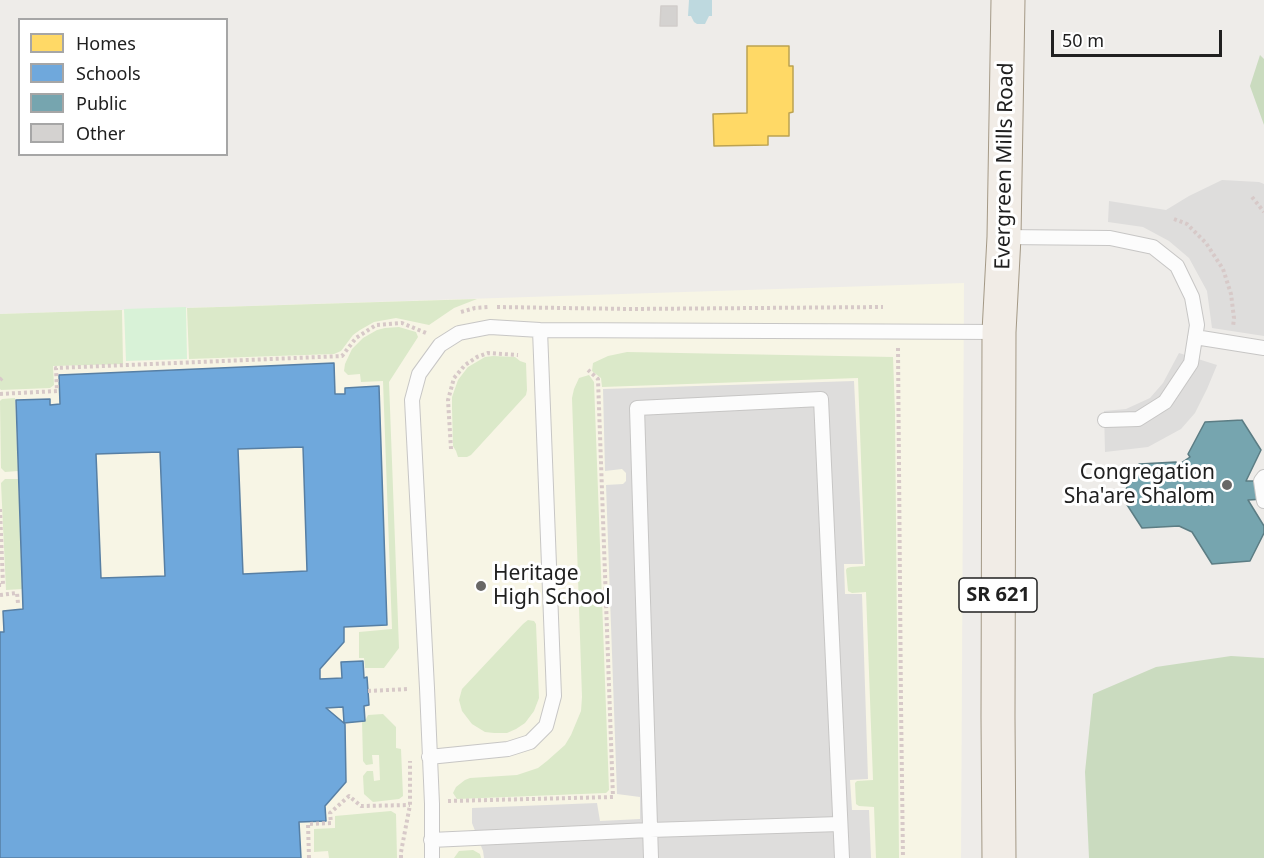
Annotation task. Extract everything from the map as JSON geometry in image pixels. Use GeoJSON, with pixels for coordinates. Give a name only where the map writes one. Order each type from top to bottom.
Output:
{"type":"FeatureCollection","features":[{"type":"Feature","properties":{"kind":"main road","name":"Evergreen Mills Road"},"geometry":{"type":"LineString","coordinates":[[999,332],[1004,237],[1008,0]]}},
{"type":"Feature","properties":{"kind":"main road","name":"SR 621"},"geometry":{"type":"LineString","coordinates":[[999,332],[999,858]]}},
{"type":"Feature","properties":{"kind":"lane"},"geometry":{"type":"LineString","coordinates":[[1004,237],[1110,238],[1153,247],[1177,266],[1192,297],[1197,325],[1191,363],[1165,402],[1138,419],[1105,420]]}},
{"type":"Feature","properties":{"kind":"lane"},"geometry":{"type":"LineString","coordinates":[[432,858],[428,688],[412,400],[419,374],[440,345],[459,333],[490,327],[540,330],[999,332]]}},
{"type":"Feature","properties":{"kind":"lane"},"geometry":{"type":"LineString","coordinates":[[429,757],[508,749],[530,742],[546,726],[554,696],[540,330]]}},
{"type":"Feature","properties":{"kind":"lane"},"geometry":{"type":"LineString","coordinates":[[1195,337],[1264,348]]}},
{"type":"Feature","properties":{"kind":"lane"},"geometry":{"type":"LineString","coordinates":[[651,858],[637,408],[821,399],[842,858]]}},
{"type":"Feature","properties":{"kind":"lane"},"geometry":{"type":"LineString","coordinates":[[1264,477],[1262,482],[1264,501]]}},
{"type":"Feature","properties":{"kind":"lane"},"geometry":{"type":"LineString","coordinates":[[431,840],[840,824]]}},
{"type":"Feature","properties":{"kind":"path"},"geometry":{"type":"LineString","coordinates":[[1252,197],[1264,212]]}},
{"type":"Feature","properties":{"kind":"path"},"geometry":{"type":"LineString","coordinates":[[1174,219],[1187,224],[1206,243],[1223,269],[1231,294],[1234,318],[1232,343]]}},
{"type":"Feature","properties":{"kind":"path"},"geometry":{"type":"LineString","coordinates":[[460,312],[488,307],[630,309],[883,307]]}},
{"type":"Feature","properties":{"kind":"path"},"geometry":{"type":"LineString","coordinates":[[0,394],[57,391],[56,368],[342,356],[356,338],[375,325],[402,323],[426,333]]}},
{"type":"Feature","properties":{"kind":"path"},"geometry":{"type":"LineString","coordinates":[[420,343],[434,326]]}},
{"type":"Feature","properties":{"kind":"path"},"geometry":{"type":"LineString","coordinates":[[898,332],[903,858]]}},
{"type":"Feature","properties":{"kind":"path"},"geometry":{"type":"LineString","coordinates":[[451,449],[448,400],[454,378],[465,365],[488,353],[518,355]]}},
{"type":"Feature","properties":{"kind":"path"},"geometry":{"type":"LineString","coordinates":[[447,801],[613,797],[598,379],[588,370]]}},
{"type":"Feature","properties":{"kind":"path"},"geometry":{"type":"LineString","coordinates":[[0,509],[3,585],[0,585]]}},
{"type":"Feature","properties":{"kind":"path"},"geometry":{"type":"LineString","coordinates":[[0,595],[17,593],[18,603]]}},
{"type":"Feature","properties":{"kind":"path"},"geometry":{"type":"LineString","coordinates":[[368,691],[410,689],[410,700]]}},
{"type":"Feature","properties":{"kind":"path"},"geometry":{"type":"LineString","coordinates":[[401,858],[410,805],[410,758]]}},
{"type":"Feature","properties":{"kind":"path"},"geometry":{"type":"LineString","coordinates":[[309,858],[308,824],[330,823],[330,813],[349,796],[361,806],[420,805]]}},
{"type":"Feature","properties":{"kind":"shaded area"},"geometry":{"type":"Polygon","coordinates":[[[1222,180],[1264,184],[1264,336],[1212,328],[1207,291],[1189,258],[1169,241],[1143,227],[1108,222],[1109,201],[1166,210],[1222,180]]]}},
{"type":"Feature","properties":{"kind":"shaded area","name":"Heritage High School"},"geometry":{"type":"Polygon","coordinates":[[[964,283],[961,858],[0,858],[0,314],[964,283]]]}},
{"type":"Feature","properties":{"kind":"shaded area"},"geometry":{"type":"Polygon","coordinates":[[[1179,353],[1217,365],[1195,413],[1181,429],[1148,447],[1105,452],[1104,411],[1126,409],[1150,398],[1163,383],[1179,353]]]}},
{"type":"Feature","properties":{"kind":"shaded area"},"geometry":{"type":"Polygon","coordinates":[[[854,381],[863,564],[844,564],[845,594],[862,594],[868,779],[850,780],[852,810],[869,810],[871,858],[484,858],[472,823],[472,808],[597,803],[600,821],[640,819],[640,797],[617,794],[606,485],[623,484],[626,481],[626,473],[622,469],[605,471],[603,389],[854,381]]]}},
{"type":"Feature","properties":{"kind":"green space"},"geometry":{"type":"Polygon","coordinates":[[[1260,55],[1264,59],[1264,125],[1250,86],[1260,55]]]}},
{"type":"Feature","properties":{"kind":"green space"},"geometry":{"type":"Polygon","coordinates":[[[477,299],[454,308],[429,325],[396,318],[374,322],[353,335],[341,351],[334,354],[189,359],[187,308],[477,299]]]}},
{"type":"Feature","properties":{"kind":"green space"},"geometry":{"type":"Polygon","coordinates":[[[186,307],[187,359],[126,361],[124,309],[186,307]]]}},
{"type":"Feature","properties":{"kind":"green space"},"geometry":{"type":"Polygon","coordinates":[[[122,310],[123,364],[53,366],[54,385],[50,388],[0,389],[0,314],[122,310]]]}},
{"type":"Feature","properties":{"kind":"green space"},"geometry":{"type":"Polygon","coordinates":[[[399,327],[416,332],[418,337],[389,382],[399,648],[384,668],[365,668],[364,658],[359,658],[359,632],[392,629],[383,381],[361,382],[360,374],[348,375],[344,371],[352,349],[363,338],[377,330],[399,327]]]}},
{"type":"Feature","properties":{"kind":"green space"},"geometry":{"type":"Polygon","coordinates":[[[627,352],[893,357],[899,858],[876,858],[874,807],[856,804],[855,783],[873,780],[866,592],[848,591],[846,570],[851,567],[865,566],[858,378],[602,387],[601,378],[592,371],[593,363],[608,356],[627,352]]]}},
{"type":"Feature","properties":{"kind":"green space"},"geometry":{"type":"Polygon","coordinates":[[[485,357],[515,357],[526,363],[526,395],[471,455],[458,457],[453,446],[452,397],[458,380],[468,367],[485,357]]]}},
{"type":"Feature","properties":{"kind":"green space"},"geometry":{"type":"Polygon","coordinates":[[[589,375],[594,382],[609,790],[606,793],[457,799],[453,793],[456,787],[470,778],[517,775],[538,768],[565,745],[581,711],[572,398],[579,378],[589,375]]]}},
{"type":"Feature","properties":{"kind":"green space"},"geometry":{"type":"Polygon","coordinates":[[[15,398],[18,471],[5,472],[1,468],[0,401],[15,398]]]}},
{"type":"Feature","properties":{"kind":"green space"},"geometry":{"type":"Polygon","coordinates":[[[5,479],[18,479],[23,589],[6,590],[1,483],[5,479]]]}},
{"type":"Feature","properties":{"kind":"green space"},"geometry":{"type":"Polygon","coordinates":[[[528,620],[536,624],[539,698],[534,711],[525,723],[516,729],[507,733],[485,732],[472,724],[462,711],[459,700],[462,689],[528,620]]]}},
{"type":"Feature","properties":{"kind":"green space"},"geometry":{"type":"Polygon","coordinates":[[[1231,656],[1264,658],[1264,858],[1089,858],[1085,772],[1093,694],[1156,667],[1231,656]]]}},
{"type":"Feature","properties":{"kind":"green space"},"geometry":{"type":"Polygon","coordinates":[[[383,714],[396,727],[396,748],[401,749],[403,796],[399,799],[373,802],[364,794],[363,776],[367,771],[373,771],[374,781],[380,780],[379,755],[372,755],[373,764],[366,765],[363,761],[362,720],[368,715],[383,714]]]}},
{"type":"Feature","properties":{"kind":"green space"},"geometry":{"type":"Polygon","coordinates":[[[391,811],[396,814],[397,858],[329,858],[328,851],[314,852],[314,829],[335,828],[335,816],[391,811]]]}},
{"type":"Feature","properties":{"kind":"green space"},"geometry":{"type":"Polygon","coordinates":[[[473,850],[480,854],[481,858],[454,858],[459,851],[473,850]]]}},
{"type":"Feature","properties":{"kind":"water"},"geometry":{"type":"Polygon","coordinates":[[[689,0],[712,0],[712,16],[709,16],[705,24],[697,24],[691,16],[688,16],[689,0]]]}},
{"type":"Feature","properties":{"kind":"building: Homes"},"geometry":{"type":"Polygon","coordinates":[[[747,46],[789,46],[789,66],[793,66],[793,112],[789,113],[789,136],[768,136],[768,145],[714,146],[713,114],[747,113],[747,46]]]}},
{"type":"Feature","properties":{"kind":"building: Schools"},"geometry":{"type":"Polygon","coordinates":[[[334,363],[335,394],[345,394],[345,388],[379,386],[387,625],[344,627],[344,642],[320,669],[320,679],[342,678],[341,662],[363,661],[364,678],[367,677],[369,705],[364,706],[365,721],[344,723],[343,707],[326,708],[345,724],[346,782],[325,806],[326,821],[299,822],[301,858],[0,858],[0,632],[4,632],[3,611],[23,609],[16,400],[50,399],[50,405],[60,404],[59,375],[334,363]],[[303,447],[238,449],[243,574],[307,571],[303,447]],[[160,452],[96,454],[101,578],[165,576],[160,452]]]}},
{"type":"Feature","properties":{"kind":"building: Public"},"geometry":{"type":"Polygon","coordinates":[[[1242,420],[1261,450],[1246,481],[1264,481],[1264,499],[1248,500],[1264,526],[1264,533],[1250,561],[1212,564],[1192,532],[1179,526],[1142,528],[1122,497],[1139,464],[1176,462],[1178,465],[1190,457],[1188,454],[1205,422],[1242,420]]]}},
{"type":"Feature","properties":{"kind":"building: Other"},"geometry":{"type":"Polygon","coordinates":[[[661,6],[677,6],[677,26],[660,26],[661,6]]]}},
{"type":"Feature","properties":{"kind":"place","name":"Congregation Sha'are Shalom"},"geometry":{"type":"Point","coordinates":[1227,485]}},
{"type":"Feature","properties":{"kind":"place","name":"Heritage High School"},"geometry":{"type":"Point","coordinates":[481,586]}}]}
